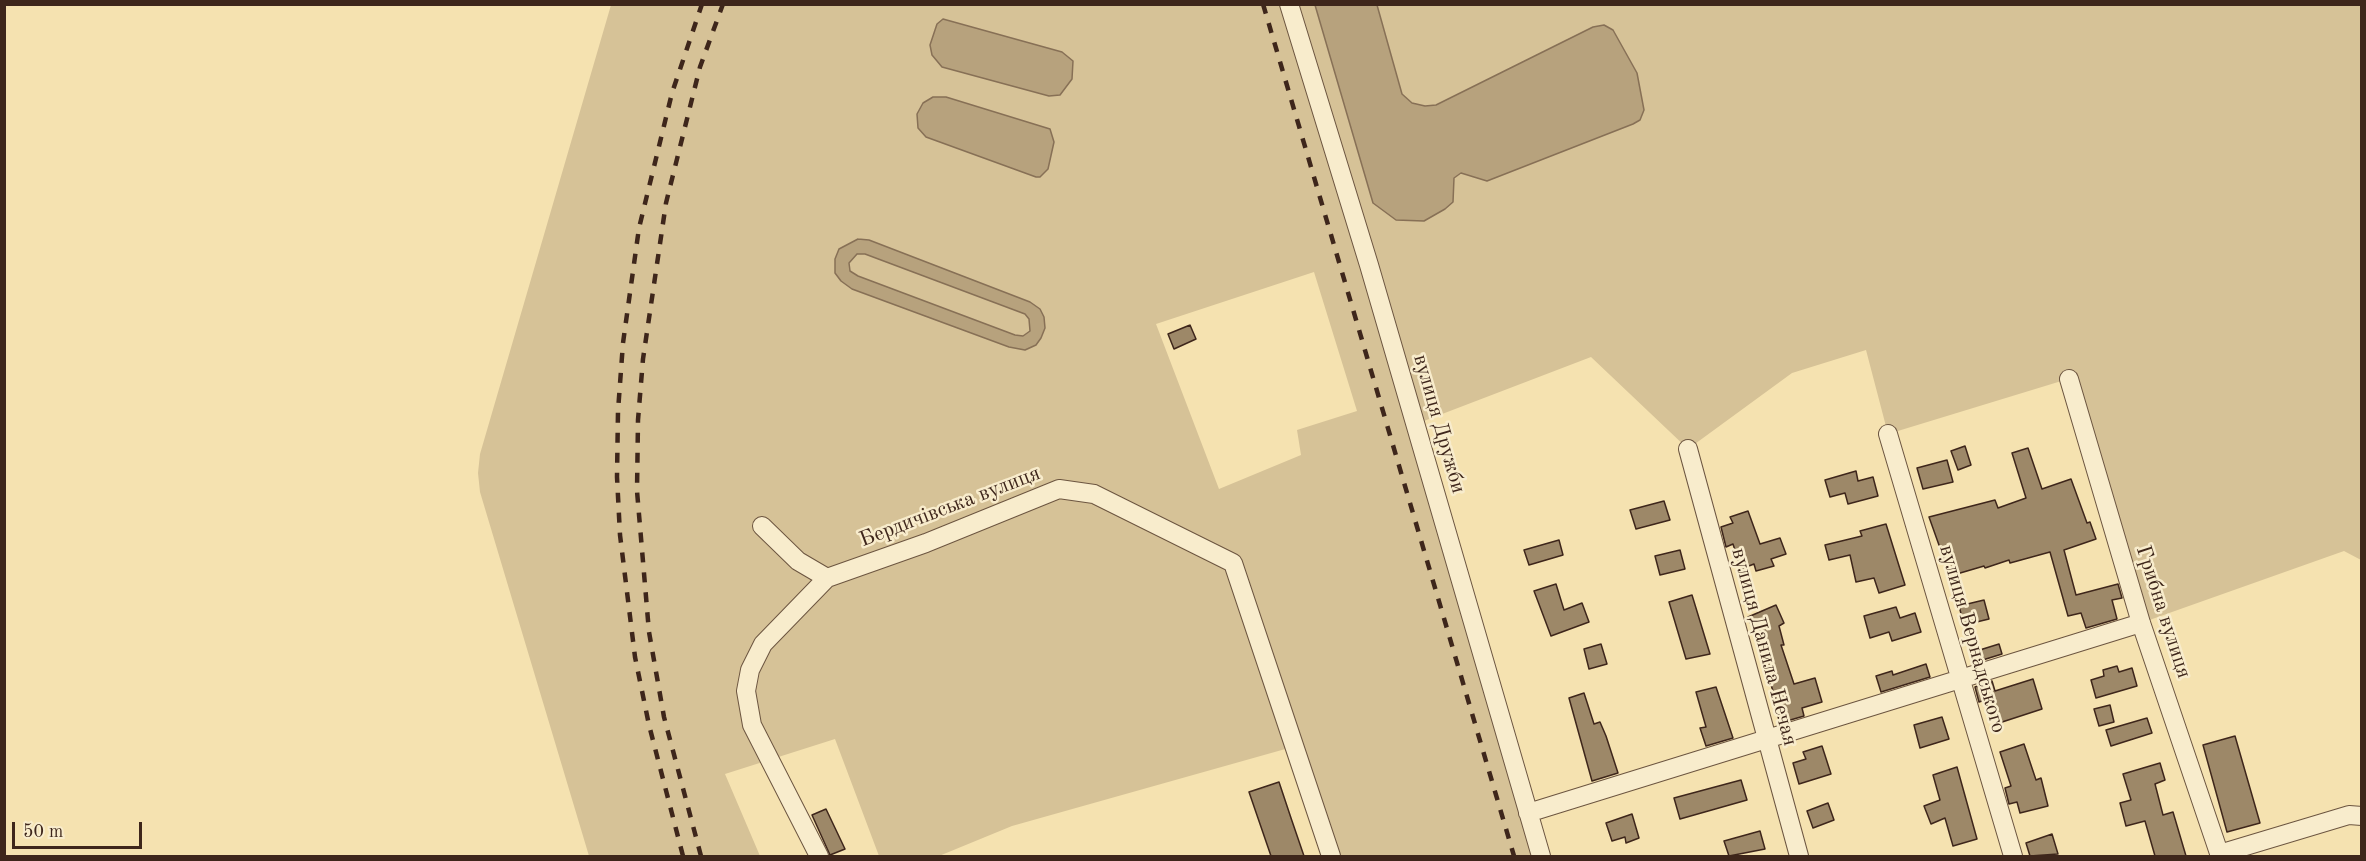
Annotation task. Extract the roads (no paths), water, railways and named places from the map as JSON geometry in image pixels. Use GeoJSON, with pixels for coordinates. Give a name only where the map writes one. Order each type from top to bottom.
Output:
{"type":"FeatureCollection","features":[{"type":"Feature","properties":{"kind":"street","name":"вулиця Дружби"},"geometry":{"type":"LineString","coordinates":[[1289,4],[1366,255],[1541,856]]}},
{"type":"Feature","properties":{"kind":"street","name":"Грибна вулиця"},"geometry":{"type":"LineString","coordinates":[[2069,379],[2141,623],[2219,855]]}},
{"type":"Feature","properties":{"kind":"street","name":"вулиця Вернадського"},"geometry":{"type":"LineString","coordinates":[[1888,434],[2013,856]]}},
{"type":"Feature","properties":{"kind":"street","name":"вулиця Данила Нечая"},"geometry":{"type":"LineString","coordinates":[[1688,448],[1799,856]]}},
{"type":"Feature","properties":{"kind":"street","name":"Бердичівська вулиця"},"geometry":{"type":"LineString","coordinates":[[819,856],[752,725],[746,691],[750,670],[763,644],[827,578],[926,543],[1059,489],[1094,494],[1233,563],[1331,856]]}},
{"type":"Feature","properties":{"kind":"street"},"geometry":{"type":"LineString","coordinates":[[762,526],[798,561],[827,578]]}},
{"type":"Feature","properties":{"kind":"street"},"geometry":{"type":"LineString","coordinates":[[1528,813],[2141,623]]}},
{"type":"Feature","properties":{"kind":"street"},"geometry":{"type":"LineString","coordinates":[[2219,855],[2349,815],[2361,816]]}},
{"type":"Feature","properties":{"kind":"railway"},"geometry":{"type":"LineString","coordinates":[[683,856],[649,725],[635,657],[620,535],[617,477],[618,411],[623,343],[639,228],[672,93],[702,4]]}},
{"type":"Feature","properties":{"kind":"railway"},"geometry":{"type":"LineString","coordinates":[[701,856],[664,717],[649,632],[637,491],[638,420],[643,359],[666,203],[700,67],[723,4]]}},
{"type":"Feature","properties":{"kind":"railway"},"geometry":{"type":"LineString","coordinates":[[1263,4],[1514,856]]}}]}
